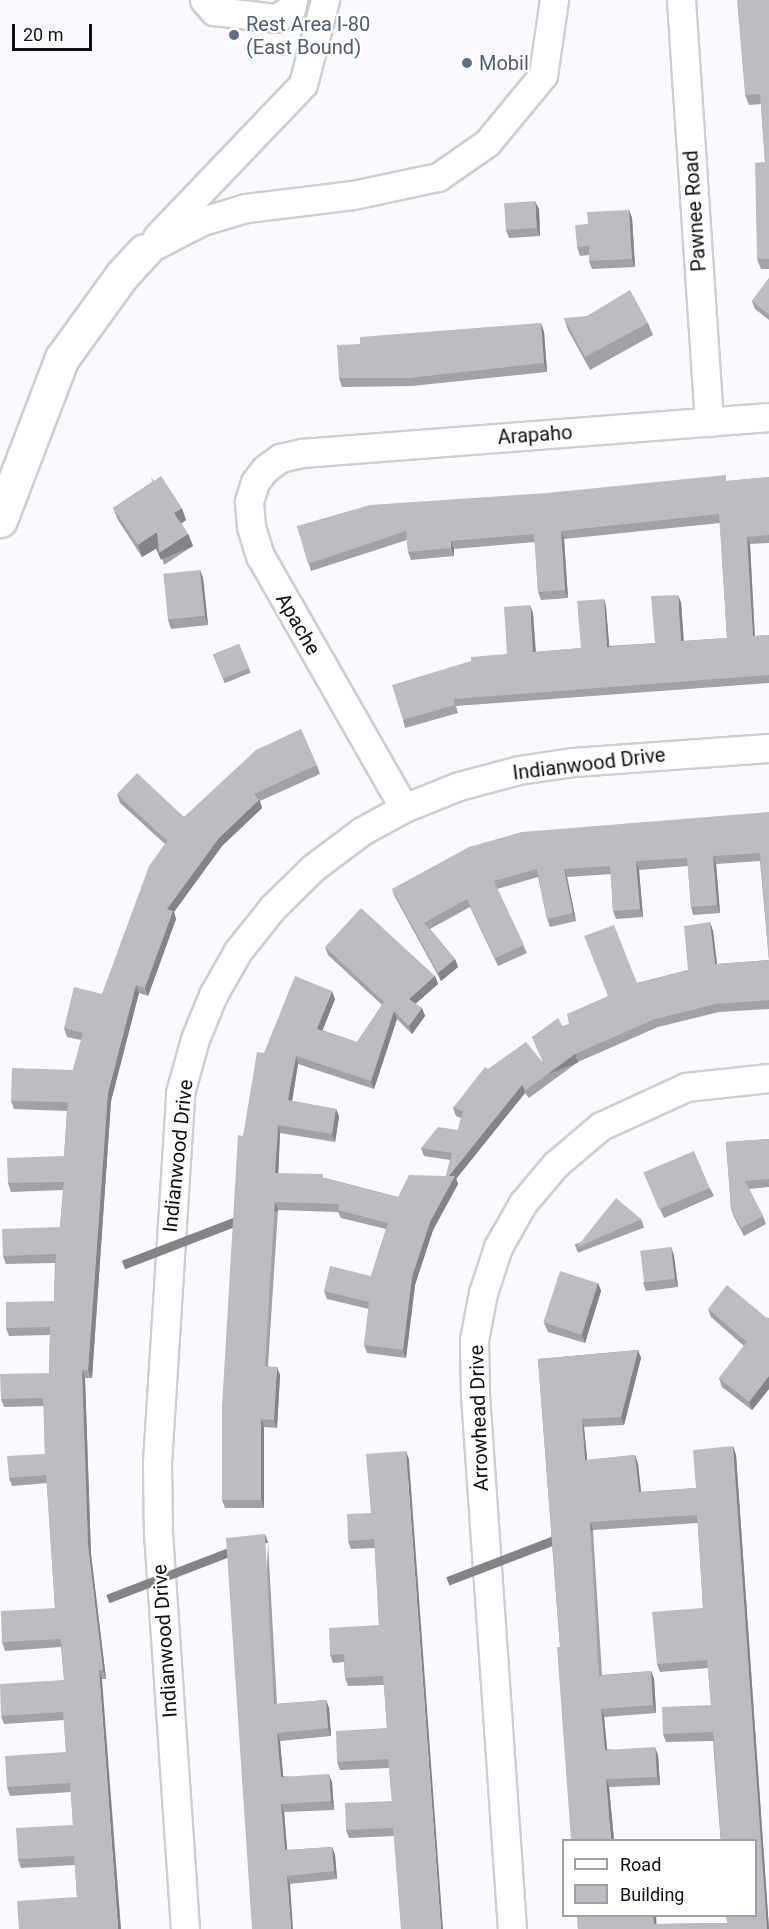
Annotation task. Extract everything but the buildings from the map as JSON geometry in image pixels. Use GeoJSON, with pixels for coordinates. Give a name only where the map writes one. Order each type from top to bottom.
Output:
{"type":"FeatureCollection","features":[{"type":"Feature","properties":{"kind":"highway"},"geometry":{"type":"LineString","coordinates":[[0,520],[62,358],[122,274],[144,251]]}},
{"type":"Feature","properties":{"kind":"street"},"geometry":{"type":"LineString","coordinates":[[204,0],[214,11],[276,18],[291,9],[293,0]]}},
{"type":"Feature","properties":{"kind":"street"},"geometry":{"type":"LineString","coordinates":[[144,251],[303,84],[325,0]]}},
{"type":"Feature","properties":{"kind":"street"},"geometry":{"type":"LineString","coordinates":[[144,251],[202,221],[246,208],[353,195],[438,177],[487,143],[543,75],[554,0]]}},
{"type":"Feature","properties":{"kind":"street","name":"Pawnee Road"},"geometry":{"type":"LineString","coordinates":[[681,0],[709,422]]}},
{"type":"Feature","properties":{"kind":"street","name":"Arapaho"},"geometry":{"type":"LineString","coordinates":[[302,453],[769,417]]}},
{"type":"Feature","properties":{"kind":"street","name":"Apache"},"geometry":{"type":"LineString","coordinates":[[302,453],[280,458],[255,482],[249,501],[250,526],[278,591],[404,808]]}},
{"type":"Feature","properties":{"kind":"street","name":"Indianwood Drive"},"geometry":{"type":"LineString","coordinates":[[185,1929],[158,1534],[157,1462],[180,1093],[200,1028],[238,951],[273,907],[314,867],[362,831],[404,808],[459,786],[519,770],[573,762],[769,747]]}},
{"type":"Feature","properties":{"kind":"street","name":"Arrowhead Drive"},"geometry":{"type":"LineString","coordinates":[[512,1929],[475,1395],[474,1340],[483,1293],[498,1248],[523,1203],[556,1164],[601,1126],[686,1087],[769,1078]]}},
{"type":"Feature","properties":{"kind":"place","name":"Rest Area I-80 (East Bound)"},"geometry":{"type":"Point","coordinates":[234,35]}},
{"type":"Feature","properties":{"kind":"place","name":"Mobil"},"geometry":{"type":"Point","coordinates":[467,63]}}]}
